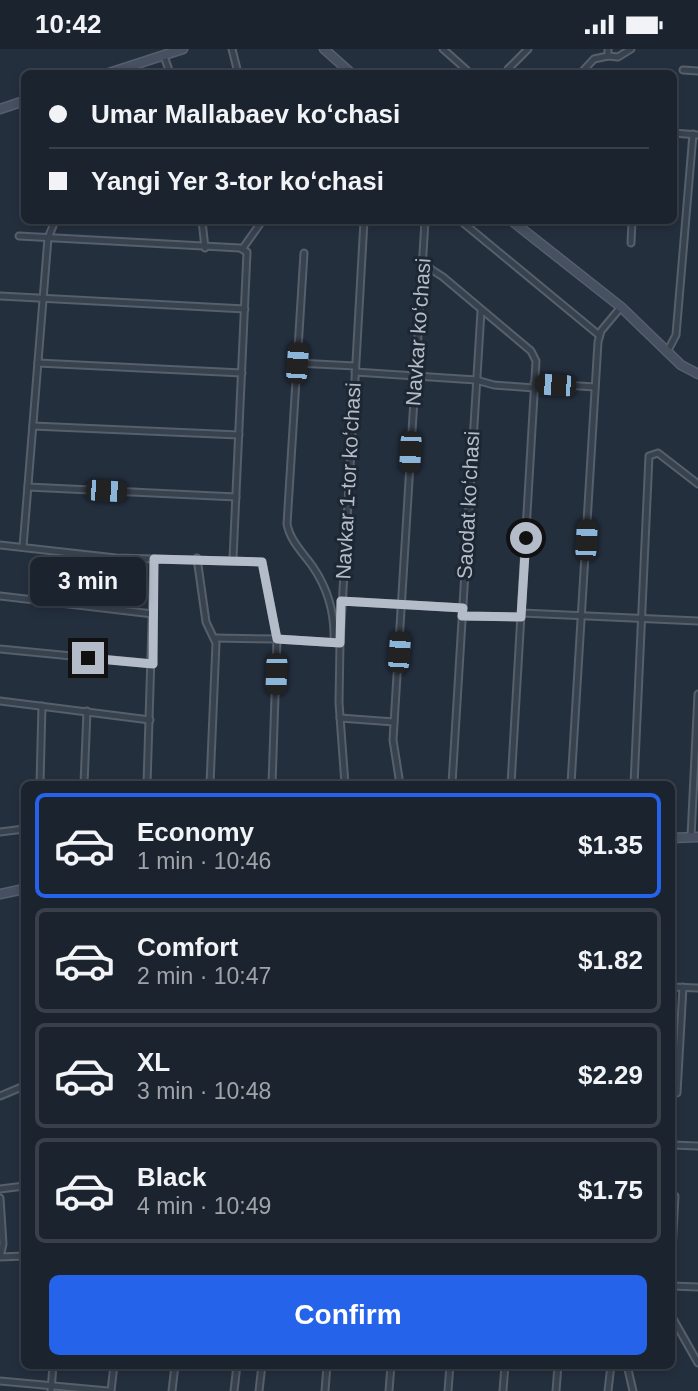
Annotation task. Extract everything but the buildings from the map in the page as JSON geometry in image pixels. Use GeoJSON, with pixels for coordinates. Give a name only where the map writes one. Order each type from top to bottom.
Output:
{"type":"FeatureCollection","features":[{"type":"Feature","properties":{"kind":"main road"},"geometry":{"type":"LineString","coordinates":[[118,70],[183,49]]}},
{"type":"Feature","properties":{"kind":"main road"},"geometry":{"type":"LineString","coordinates":[[324,49],[348,70]]}},
{"type":"Feature","properties":{"kind":"main road"},"geometry":{"type":"LineString","coordinates":[[0,109],[21,102]]}},
{"type":"Feature","properties":{"kind":"main road"},"geometry":{"type":"LineString","coordinates":[[516,224],[621,307],[667,352],[698,374]]}},
{"type":"Feature","properties":{"kind":"main road"},"geometry":{"type":"LineString","coordinates":[[675,838],[695,837]]}},
{"type":"Feature","properties":{"kind":"main road"},"geometry":{"type":"LineString","coordinates":[[0,894],[21,890]]}},
{"type":"Feature","properties":{"kind":"street"},"geometry":{"type":"LineString","coordinates":[[232,49],[238,70]]}},
{"type":"Feature","properties":{"kind":"street"},"geometry":{"type":"LineString","coordinates":[[443,49],[467,70]]}},
{"type":"Feature","properties":{"kind":"street"},"geometry":{"type":"LineString","coordinates":[[508,70],[528,49]]}},
{"type":"Feature","properties":{"kind":"street"},"geometry":{"type":"LineString","coordinates":[[584,70],[597,57],[608,52],[618,57],[631,49]]}},
{"type":"Feature","properties":{"kind":"street"},"geometry":{"type":"LineString","coordinates":[[164,55],[169,70]]}},
{"type":"Feature","properties":{"kind":"street"},"geometry":{"type":"LineString","coordinates":[[683,70],[698,71]]}},
{"type":"Feature","properties":{"kind":"street"},"geometry":{"type":"LineString","coordinates":[[667,352],[676,335],[696,134],[677,133]]}},
{"type":"Feature","properties":{"kind":"street"},"geometry":{"type":"LineString","coordinates":[[23,547],[48,238],[54,224]]}},
{"type":"Feature","properties":{"kind":"street"},"geometry":{"type":"LineString","coordinates":[[202,224],[205,248]]}},
{"type":"Feature","properties":{"kind":"street"},"geometry":{"type":"LineString","coordinates":[[242,248],[260,224]]}},
{"type":"Feature","properties":{"kind":"street","name":"Navkar 1-tor koʻchasi"},"geometry":{"type":"LineString","coordinates":[[345,781],[337,643],[364,224]]}},
{"type":"Feature","properties":{"kind":"street","name":"Navkar koʻchasi"},"geometry":{"type":"LineString","coordinates":[[399,778],[393,740],[425,224]]}},
{"type":"Feature","properties":{"kind":"street"},"geometry":{"type":"LineString","coordinates":[[465,224],[599,335]]}},
{"type":"Feature","properties":{"kind":"street"},"geometry":{"type":"LineString","coordinates":[[631,243],[632,224]]}},
{"type":"Feature","properties":{"kind":"street"},"geometry":{"type":"LineString","coordinates":[[19,236],[242,248],[247,252],[233,559]]}},
{"type":"Feature","properties":{"kind":"street"},"geometry":{"type":"LineString","coordinates":[[214,638],[337,643],[325,590],[291,537],[287,524],[304,253]]}},
{"type":"Feature","properties":{"kind":"street"},"geometry":{"type":"LineString","coordinates":[[423,264],[463,293],[531,351],[536,361],[510,781]]}},
{"type":"Feature","properties":{"kind":"street"},"geometry":{"type":"LineString","coordinates":[[0,296],[245,309]]}},
{"type":"Feature","properties":{"kind":"street"},"geometry":{"type":"LineString","coordinates":[[571,781],[599,335],[621,307]]}},
{"type":"Feature","properties":{"kind":"street","name":"Saodat koʻchasi"},"geometry":{"type":"LineString","coordinates":[[452,781],[481,311]]}},
{"type":"Feature","properties":{"kind":"street"},"geometry":{"type":"LineString","coordinates":[[38,363],[242,373]]}},
{"type":"Feature","properties":{"kind":"street"},"geometry":{"type":"LineString","coordinates":[[297,363],[476,380],[494,385],[595,387]]}},
{"type":"Feature","properties":{"kind":"street"},"geometry":{"type":"LineString","coordinates":[[33,426],[239,435]]}},
{"type":"Feature","properties":{"kind":"street"},"geometry":{"type":"LineString","coordinates":[[634,781],[649,456],[659,453],[698,484]]}},
{"type":"Feature","properties":{"kind":"street"},"geometry":{"type":"LineString","coordinates":[[28,487],[236,497]]}},
{"type":"Feature","properties":{"kind":"street"},"geometry":{"type":"LineString","coordinates":[[0,545],[154,559],[256,560],[264,564],[277,639],[272,781]]}},
{"type":"Feature","properties":{"kind":"street"},"geometry":{"type":"LineString","coordinates":[[197,558],[206,622],[214,638],[210,781]]}},
{"type":"Feature","properties":{"kind":"street"},"geometry":{"type":"LineString","coordinates":[[147,781],[153,664],[154,559]]}},
{"type":"Feature","properties":{"kind":"street"},"geometry":{"type":"LineString","coordinates":[[0,596],[153,614]]}},
{"type":"Feature","properties":{"kind":"street"},"geometry":{"type":"LineString","coordinates":[[341,601],[463,608]]}},
{"type":"Feature","properties":{"kind":"street"},"geometry":{"type":"LineString","coordinates":[[462,616],[582,616],[698,621]]}},
{"type":"Feature","properties":{"kind":"street"},"geometry":{"type":"LineString","coordinates":[[0,649],[153,664]]}},
{"type":"Feature","properties":{"kind":"street"},"geometry":{"type":"LineString","coordinates":[[695,837],[698,694]]}},
{"type":"Feature","properties":{"kind":"street"},"geometry":{"type":"LineString","coordinates":[[0,701],[150,720]]}},
{"type":"Feature","properties":{"kind":"street"},"geometry":{"type":"LineString","coordinates":[[40,781],[42,706]]}},
{"type":"Feature","properties":{"kind":"street"},"geometry":{"type":"LineString","coordinates":[[84,781],[87,712]]}},
{"type":"Feature","properties":{"kind":"street"},"geometry":{"type":"LineString","coordinates":[[340,718],[394,722]]}},
{"type":"Feature","properties":{"kind":"street"},"geometry":{"type":"LineString","coordinates":[[0,832],[21,829]]}},
{"type":"Feature","properties":{"kind":"street"},"geometry":{"type":"LineString","coordinates":[[675,986],[698,988]]}},
{"type":"Feature","properties":{"kind":"street"},"geometry":{"type":"LineString","coordinates":[[677,1093],[683,987]]}},
{"type":"Feature","properties":{"kind":"street"},"geometry":{"type":"LineString","coordinates":[[0,1096],[21,1087]]}},
{"type":"Feature","properties":{"kind":"street"},"geometry":{"type":"LineString","coordinates":[[675,1145],[698,1146]]}},
{"type":"Feature","properties":{"kind":"street"},"geometry":{"type":"LineString","coordinates":[[0,1189],[21,1186]]}},
{"type":"Feature","properties":{"kind":"street"},"geometry":{"type":"LineString","coordinates":[[0,1198],[3,1244],[0,1257],[21,1256]]}},
{"type":"Feature","properties":{"kind":"street"},"geometry":{"type":"LineString","coordinates":[[675,1286],[698,1287]]}},
{"type":"Feature","properties":{"kind":"street"},"geometry":{"type":"LineString","coordinates":[[675,1322],[698,1363]]}},
{"type":"Feature","properties":{"kind":"street"},"geometry":{"type":"LineString","coordinates":[[51,1388],[53,1369]]}},
{"type":"Feature","properties":{"kind":"street"},"geometry":{"type":"LineString","coordinates":[[0,1381],[51,1388],[110,1391],[113,1369]]}},
{"type":"Feature","properties":{"kind":"street"},"geometry":{"type":"LineString","coordinates":[[172,1391],[175,1369]]}},
{"type":"Feature","properties":{"kind":"street"},"geometry":{"type":"LineString","coordinates":[[234,1391],[237,1369]]}},
{"type":"Feature","properties":{"kind":"street"},"geometry":{"type":"LineString","coordinates":[[259,1391],[262,1369]]}},
{"type":"Feature","properties":{"kind":"street"},"geometry":{"type":"LineString","coordinates":[[325,1391],[327,1369]]}},
{"type":"Feature","properties":{"kind":"street"},"geometry":{"type":"LineString","coordinates":[[389,1391],[391,1369]]}},
{"type":"Feature","properties":{"kind":"street"},"geometry":{"type":"LineString","coordinates":[[448,1391],[450,1369]]}},
{"type":"Feature","properties":{"kind":"street"},"geometry":{"type":"LineString","coordinates":[[503,1391],[505,1369]]}},
{"type":"Feature","properties":{"kind":"street"},"geometry":{"type":"LineString","coordinates":[[556,1391],[558,1369]]}},
{"type":"Feature","properties":{"kind":"street"},"geometry":{"type":"LineString","coordinates":[[608,1391],[611,1369]]}},
{"type":"Feature","properties":{"kind":"street"},"geometry":{"type":"LineString","coordinates":[[628,1369],[632,1391]]}},
{"type":"Feature","properties":{"kind":"route"},"geometry":{"type":"LineString","coordinates":[[88,658],[153,664],[154,559],[233,559],[262,562],[277,639],[340,643],[341,601],[463,608],[462,616],[521,617],[526,538]]}}]}
